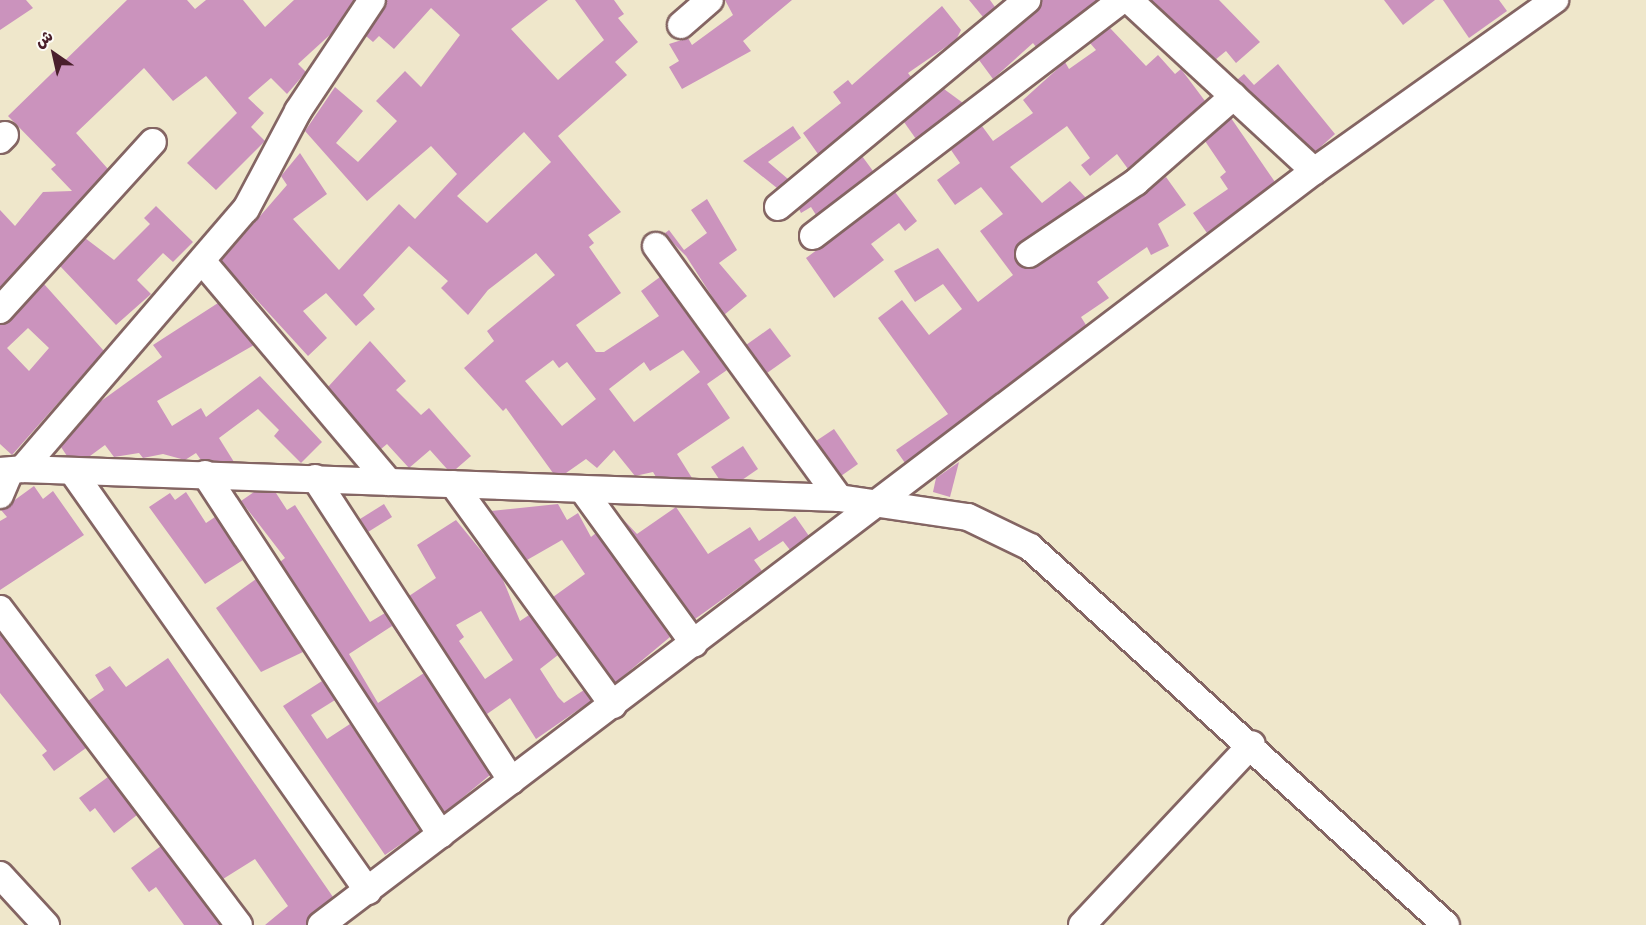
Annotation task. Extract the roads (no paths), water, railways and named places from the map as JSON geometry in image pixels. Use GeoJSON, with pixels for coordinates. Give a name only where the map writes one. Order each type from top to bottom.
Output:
{"type":"FeatureCollection","features":[{"type":"Feature","properties":{"kind":"street"},"geometry":{"type":"LineString","coordinates":[[681,25],[710,0]]}},
{"type":"Feature","properties":{"kind":"street"},"geometry":{"type":"LineString","coordinates":[[778,207],[1027,0]]}},
{"type":"Feature","properties":{"kind":"street"},"geometry":{"type":"LineString","coordinates":[[813,236],[1122,0]]}},
{"type":"Feature","properties":{"kind":"street"},"geometry":{"type":"LineString","coordinates":[[1129,0],[1314,171]]}},
{"type":"Feature","properties":{"kind":"street"},"geometry":{"type":"LineString","coordinates":[[321,925],[882,502],[1314,171],[1555,0]]}},
{"type":"Feature","properties":{"kind":"street"},"geometry":{"type":"LineString","coordinates":[[0,495],[11,470],[203,262],[246,209],[298,111],[363,3]]}},
{"type":"Feature","properties":{"kind":"street"},"geometry":{"type":"LineString","coordinates":[[1029,254],[1136,182],[1234,96]]}},
{"type":"Feature","properties":{"kind":"street"},"geometry":{"type":"LineString","coordinates":[[0,310],[153,142]]}},
{"type":"Feature","properties":{"kind":"street"},"geometry":{"type":"LineString","coordinates":[[656,246],[839,498]]}},
{"type":"Feature","properties":{"kind":"street"},"geometry":{"type":"LineString","coordinates":[[203,262],[389,482]]}},
{"type":"Feature","properties":{"kind":"street"},"geometry":{"type":"LineString","coordinates":[[11,470],[205,474],[839,498],[882,502],[968,517],[1006,531],[1252,744],[1446,925]]}},
{"type":"Feature","properties":{"kind":"street"},"geometry":{"type":"LineString","coordinates":[[72,471],[368,891]]}},
{"type":"Feature","properties":{"kind":"street"},"geometry":{"type":"LineString","coordinates":[[205,474],[441,835]]}},
{"type":"Feature","properties":{"kind":"street"},"geometry":{"type":"LineString","coordinates":[[315,478],[512,781]]}},
{"type":"Feature","properties":{"kind":"street"},"geometry":{"type":"LineString","coordinates":[[453,484],[613,705]]}},
{"type":"Feature","properties":{"kind":"street"},"geometry":{"type":"LineString","coordinates":[[582,489],[694,644]]}},
{"type":"Feature","properties":{"kind":"street"},"geometry":{"type":"LineString","coordinates":[[0,609],[239,925]]}},
{"type":"Feature","properties":{"kind":"street"},"geometry":{"type":"LineString","coordinates":[[1082,925],[1252,744]]}},
{"type":"Feature","properties":{"kind":"street"},"geometry":{"type":"LineString","coordinates":[[0,875],[46,925]]}}]}
